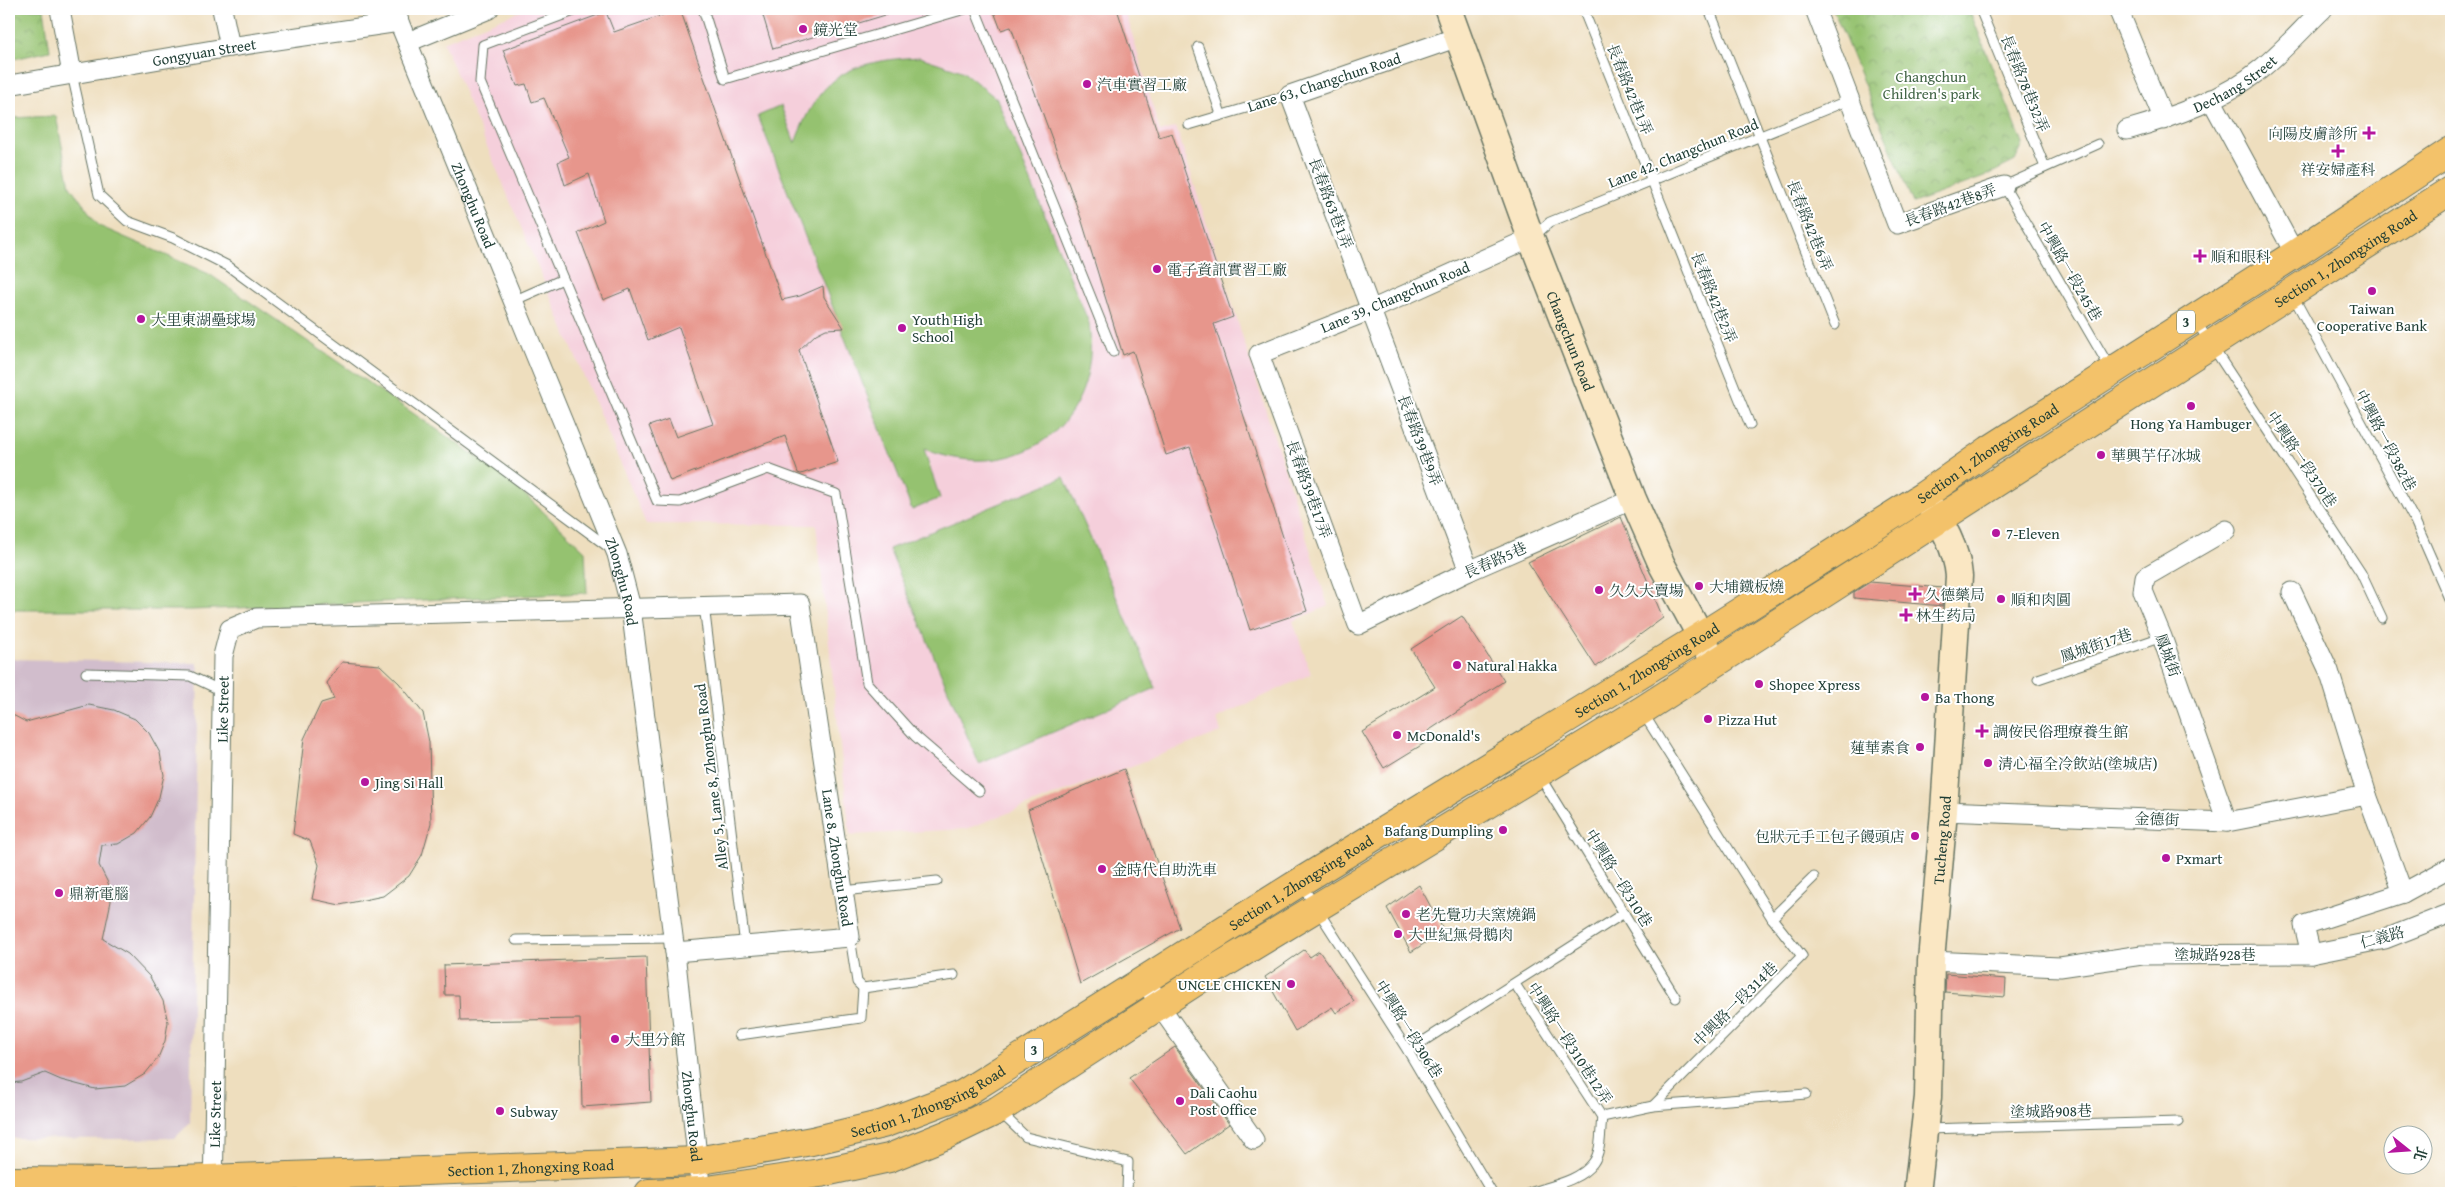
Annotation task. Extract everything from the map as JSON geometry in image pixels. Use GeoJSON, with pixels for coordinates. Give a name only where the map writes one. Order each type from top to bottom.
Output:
{"type":"FeatureCollection","features":[{"type":"Feature","properties":{"kind":"main road","name":"Section 1, Zhongxing Road"},"geometry":{"type":"LineString","coordinates":[[9,1181],[126,1188],[696,1161],[812,1141],[884,1124],[963,1094],[1300,882],[1700,637],[1923,496],[1989,450],[2295,254],[2451,151]]}},
{"type":"Feature","properties":{"kind":"main road","name":"Section 1, Zhongxing Road"},"geometry":{"type":"LineString","coordinates":[[649,1193],[701,1192],[820,1173],[889,1158],[946,1135],[998,1110],[1159,1005],[1538,772],[1641,711],[2451,190]]}},
{"type":"Feature","properties":{"kind":"street"},"geometry":{"type":"LineString","coordinates":[[60,9],[72,74]]}},
{"type":"Feature","properties":{"kind":"street"},"geometry":{"type":"LineString","coordinates":[[222,9],[230,46]]}},
{"type":"Feature","properties":{"kind":"street"},"geometry":{"type":"LineString","coordinates":[[408,42],[489,9]]}},
{"type":"Feature","properties":{"kind":"street","name":"Changchun Road"},"geometry":{"type":"LineString","coordinates":[[1448,9],[1531,238],[1633,499],[1662,565],[1715,663]]}},
{"type":"Feature","properties":{"kind":"street"},"geometry":{"type":"LineString","coordinates":[[1815,9],[1849,100]]}},
{"type":"Feature","properties":{"kind":"street"},"geometry":{"type":"LineString","coordinates":[[2118,9],[2164,120]]}},
{"type":"Feature","properties":{"kind":"street","name":"Dechang Street"},"geometry":{"type":"LineString","coordinates":[[2127,130],[2164,120],[2211,100],[2262,68],[2323,9]]}},
{"type":"Feature","properties":{"kind":"street","name":"Gongyuan Street"},"geometry":{"type":"LineString","coordinates":[[9,85],[398,16]]}},
{"type":"Feature","properties":{"kind":"street","name":"Zhonghu Road"},"geometry":{"type":"LineString","coordinates":[[398,16],[617,554],[631,608],[674,946],[696,1161],[701,1192]]}},
{"type":"Feature","properties":{"kind":"street","name":"Lane 63, Changchun Road"},"geometry":{"type":"LineString","coordinates":[[1290,95],[1458,37]]}},
{"type":"Feature","properties":{"kind":"street","name":"長春路63巷1弄"},"geometry":{"type":"LineString","coordinates":[[1290,95],[1371,310]]}},
{"type":"Feature","properties":{"kind":"street","name":"長春路42巷8弄"},"geometry":{"type":"LineString","coordinates":[[1849,100],[1897,224],[2004,186]]}},
{"type":"Feature","properties":{"kind":"street"},"geometry":{"type":"LineString","coordinates":[[2211,100],[2295,254]]}},
{"type":"Feature","properties":{"kind":"street","name":"Lane 39, Changchun Road"},"geometry":{"type":"LineString","coordinates":[[1259,354],[1371,310],[1531,238]]}},
{"type":"Feature","properties":{"kind":"street","name":"長春路39巷9弄"},"geometry":{"type":"LineString","coordinates":[[1371,310],[1469,571]]}},
{"type":"Feature","properties":{"kind":"street","name":"長春路39巷17弄"},"geometry":{"type":"LineString","coordinates":[[1259,354],[1358,625]]}},
{"type":"Feature","properties":{"kind":"street","name":"Tucheng Road"},"geometry":{"type":"LineString","coordinates":[[1917,1193],[1928,1097],[1931,961],[1944,811],[1959,576],[1958,558],[1940,520],[1923,496]]}},
{"type":"Feature","properties":{"kind":"street","name":"長春路5巷"},"geometry":{"type":"LineString","coordinates":[[1358,625],[1469,571],[1633,499]]}},
{"type":"Feature","properties":{"kind":"street","name":"鳳城街"},"geometry":{"type":"LineString","coordinates":[[2226,530],[2144,577],[2143,591],[2162,637],[2227,822]]}},
{"type":"Feature","properties":{"kind":"street"},"geometry":{"type":"LineString","coordinates":[[2292,592],[2329,671],[2367,795],[2403,894]]}},
{"type":"Feature","properties":{"kind":"street","name":"Lane 8, Zhonghu Road"},"geometry":{"type":"LineString","coordinates":[[674,946],[745,946],[850,937],[800,604],[704,605]]}},
{"type":"Feature","properties":{"kind":"street"},"geometry":{"type":"LineString","coordinates":[[631,608],[704,605]]}},
{"type":"Feature","properties":{"kind":"street","name":"Like Street"},"geometry":{"type":"LineString","coordinates":[[214,1185],[223,656],[230,629],[256,618],[631,608]]}},
{"type":"Feature","properties":{"kind":"street","name":"金德街"},"geometry":{"type":"LineString","coordinates":[[1944,811],[2227,822],[2367,795]]}},
{"type":"Feature","properties":{"kind":"street"},"geometry":{"type":"LineString","coordinates":[[2311,954],[2304,925],[2403,894],[2451,867]]}},
{"type":"Feature","properties":{"kind":"street","name":"仁義路"},"geometry":{"type":"LineString","coordinates":[[2311,954],[2385,939],[2451,913]]}},
{"type":"Feature","properties":{"kind":"street","name":"塗城路928巷"},"geometry":{"type":"LineString","coordinates":[[1931,961],[2060,967],[2142,955],[2311,954]]}},
{"type":"Feature","properties":{"kind":"street"},"geometry":{"type":"LineString","coordinates":[[1146,980],[1159,1005],[1254,1140]]}},
{"type":"Feature","properties":{"kind":"lane"},"geometry":{"type":"LineString","coordinates":[[579,9],[483,45],[480,82],[657,501],[680,502],[768,469],[836,494],[867,683],[915,736],[979,791]]}},
{"type":"Feature","properties":{"kind":"lane"},"geometry":{"type":"LineString","coordinates":[[703,9],[724,79],[964,9]]}},
{"type":"Feature","properties":{"kind":"lane"},"geometry":{"type":"LineString","coordinates":[[975,9],[1113,352]]}},
{"type":"Feature","properties":{"kind":"lane","name":"長春路42巷1弄"},"geometry":{"type":"LineString","coordinates":[[1583,9],[1652,180]]}},
{"type":"Feature","properties":{"kind":"lane","name":"長春路42巷6弄"},"geometry":{"type":"LineString","coordinates":[[1709,9],[1835,324]]}},
{"type":"Feature","properties":{"kind":"lane","name":"長春路78巷32弄"},"geometry":{"type":"LineString","coordinates":[[1980,9],[2045,167]]}},
{"type":"Feature","properties":{"kind":"lane"},"geometry":{"type":"LineString","coordinates":[[1198,47],[1221,114]]}},
{"type":"Feature","properties":{"kind":"lane"},"geometry":{"type":"LineString","coordinates":[[72,74],[99,195],[127,221],[173,238],[228,266],[552,504],[617,554]]}},
{"type":"Feature","properties":{"kind":"lane","name":"Lane 63, Changchun Road"},"geometry":{"type":"LineString","coordinates":[[1190,125],[1221,114],[1290,95]]}},
{"type":"Feature","properties":{"kind":"lane","name":"Lane 42, Changchun Road"},"geometry":{"type":"LineString","coordinates":[[1531,238],[1550,222],[1849,100]]}},
{"type":"Feature","properties":{"kind":"lane","name":"長春路42巷8弄"},"geometry":{"type":"LineString","coordinates":[[2004,186],[2098,144]]}},
{"type":"Feature","properties":{"kind":"lane","name":"長春路42巷2弄"},"geometry":{"type":"LineString","coordinates":[[1652,180],[1750,425]]}},
{"type":"Feature","properties":{"kind":"lane","name":"中興路一段245巷"},"geometry":{"type":"LineString","coordinates":[[2004,186],[2112,371]]}},
{"type":"Feature","properties":{"kind":"lane"},"geometry":{"type":"LineString","coordinates":[[513,300],[563,279]]}},
{"type":"Feature","properties":{"kind":"lane","name":"中興路一段382巷"},"geometry":{"type":"LineString","coordinates":[[2291,292],[2415,521],[2451,603]]}},
{"type":"Feature","properties":{"kind":"lane","name":"中興路一段370巷"},"geometry":{"type":"LineString","coordinates":[[2193,318],[2361,573],[2382,618]]}},
{"type":"Feature","properties":{"kind":"lane","name":"Alley 5, Lane 8, Zhonghu Road"},"geometry":{"type":"LineString","coordinates":[[704,605],[745,946]]}},
{"type":"Feature","properties":{"kind":"lane","name":"鳳城街17巷"},"geometry":{"type":"LineString","coordinates":[[2038,679],[2162,637]]}},
{"type":"Feature","properties":{"kind":"lane"},"geometry":{"type":"LineString","coordinates":[[86,673],[190,676],[222,691]]}},
{"type":"Feature","properties":{"kind":"lane","name":"中興路一段314巷"},"geometry":{"type":"LineString","coordinates":[[1641,711],[1772,918],[1802,956],[1653,1106]]}},
{"type":"Feature","properties":{"kind":"lane","name":"中興路一段310巷"},"geometry":{"type":"LineString","coordinates":[[1538,772],[1676,998]]}},
{"type":"Feature","properties":{"kind":"lane"},"geometry":{"type":"LineString","coordinates":[[1772,918],[1814,877]]}},
{"type":"Feature","properties":{"kind":"lane"},"geometry":{"type":"LineString","coordinates":[[844,891],[937,881]]}},
{"type":"Feature","properties":{"kind":"lane","name":"中興路一段306巷"},"geometry":{"type":"LineString","coordinates":[[1300,882],[1408,1051],[1492,1193]]}},
{"type":"Feature","properties":{"kind":"lane","name":"中興路一段310巷12弄"},"geometry":{"type":"LineString","coordinates":[[1408,1051],[1624,913]]}},
{"type":"Feature","properties":{"kind":"lane"},"geometry":{"type":"LineString","coordinates":[[739,1035],[861,1018],[863,988],[857,982],[850,937]]}},
{"type":"Feature","properties":{"kind":"lane"},"geometry":{"type":"LineString","coordinates":[[516,940],[674,946]]}},
{"type":"Feature","properties":{"kind":"lane"},"geometry":{"type":"LineString","coordinates":[[863,988],[954,975]]}},
{"type":"Feature","properties":{"kind":"lane","name":"中興路一段310巷12弄"},"geometry":{"type":"LineString","coordinates":[[1515,984],[1602,1117]]}},
{"type":"Feature","properties":{"kind":"lane"},"geometry":{"type":"LineString","coordinates":[[1530,1193],[1582,1174],[1594,1162],[1598,1149],[1602,1117],[1653,1106],[1806,1094]]}},
{"type":"Feature","properties":{"kind":"lane"},"geometry":{"type":"LineString","coordinates":[[998,1110],[1026,1136],[1128,1162],[1127,1193]]}},
{"type":"Feature","properties":{"kind":"lane","name":"塗城路908巷"},"geometry":{"type":"LineString","coordinates":[[1924,1130],[2179,1122]]}},
{"type":"Feature","properties":{"kind":"shaded area","name":"Youth High School"},"geometry":{"type":"Polygon","coordinates":[[[525,9],[1125,9],[1160,132],[1176,127],[1328,606],[1293,621],[1311,674],[1217,718],[1221,732],[966,829],[850,835],[816,525],[646,524],[443,42],[525,9]]]}},
{"type":"Feature","properties":{"kind":"shaded area"},"geometry":{"type":"Polygon","coordinates":[[[9,659],[198,663],[190,1123],[175,1138],[9,1138],[9,659]]]}},
{"type":"Feature","properties":{"kind":"green space"},"geometry":{"type":"Polygon","coordinates":[[[9,9],[44,9],[50,51],[9,60],[9,9]]]}},
{"type":"Feature","properties":{"kind":"green space","name":"Changchun Children's park"},"geometry":{"type":"Polygon","coordinates":[[[1833,9],[1969,9],[2023,144],[2015,161],[1984,177],[1913,203],[1833,9]]]}},
{"type":"Feature","properties":{"kind":"green space"},"geometry":{"type":"Polygon","coordinates":[[[920,57],[962,71],[997,99],[1089,323],[1090,359],[1082,391],[1068,417],[1047,438],[1021,452],[991,460],[959,459],[924,449],[940,498],[912,510],[758,116],[781,106],[795,143],[815,101],[827,87],[841,76],[856,68],[874,62],[920,57]]]}},
{"type":"Feature","properties":{"kind":"green space","name":"大里東湖壘球場"},"geometry":{"type":"Polygon","coordinates":[[[56,116],[70,186],[99,226],[209,274],[505,476],[585,551],[587,593],[191,610],[9,610],[9,118],[56,116]]]}},
{"type":"Feature","properties":{"kind":"green space"},"geometry":{"type":"Polygon","coordinates":[[[1064,477],[1156,688],[979,764],[889,549],[1064,477]]]}},
{"type":"Feature","properties":{"kind":"building"},"geometry":{"type":"Polygon","coordinates":[[[680,9],[782,300],[800,296],[823,286],[824,297],[844,328],[826,329],[816,334],[799,350],[838,462],[801,474],[798,473],[785,436],[670,481],[649,426],[669,419],[676,437],[713,424],[679,327],[648,340],[630,289],[603,300],[578,233],[604,221],[589,174],[565,185],[558,162],[569,157],[544,98],[532,102],[526,84],[517,86],[503,50],[606,12],[614,32],[680,9]]]}},
{"type":"Feature","properties":{"kind":"building","name":"鏡光堂"},"geometry":{"type":"Polygon","coordinates":[[[761,9],[891,9],[892,13],[773,49],[761,9]]]}},
{"type":"Feature","properties":{"kind":"building"},"geometry":{"type":"Polygon","coordinates":[[[993,9],[1117,9],[1159,137],[1172,133],[1233,317],[1214,324],[1307,611],[1250,630],[1190,447],[1166,455],[1133,351],[1123,355],[1081,218],[1011,27],[1001,30],[993,9]]]}},
{"type":"Feature","properties":{"kind":"building","name":"久久大賣場"},"geometry":{"type":"Polygon","coordinates":[[[1621,517],[1663,618],[1596,667],[1528,562],[1621,517]]]}},
{"type":"Feature","properties":{"kind":"building","name":"久德藥局"},"geometry":{"type":"Polygon","coordinates":[[[1870,582],[1943,588],[1942,606],[1854,598],[1854,592],[1870,582]]]}},
{"type":"Feature","properties":{"kind":"building"},"geometry":{"type":"Polygon","coordinates":[[[1462,616],[1504,681],[1428,731],[1433,738],[1384,768],[1362,732],[1435,687],[1411,649],[1462,616]]]}},
{"type":"Feature","properties":{"kind":"building","name":"Jing Si Hall"},"geometry":{"type":"Polygon","coordinates":[[[342,662],[380,665],[399,683],[423,713],[429,742],[431,823],[422,855],[409,876],[383,896],[340,905],[312,899],[319,865],[310,841],[293,834],[304,739],[321,703],[334,699],[327,683],[342,662]]]}},
{"type":"Feature","properties":{"kind":"building","name":"鼎新電腦"},"geometry":{"type":"Polygon","coordinates":[[[89,705],[114,710],[135,719],[149,733],[160,753],[164,775],[159,797],[150,817],[137,833],[118,844],[102,845],[99,865],[109,885],[111,901],[103,939],[128,954],[150,977],[163,1001],[168,1022],[165,1041],[158,1058],[145,1074],[125,1086],[95,1089],[61,1080],[45,1073],[21,1082],[9,1083],[9,713],[26,722],[89,705]]]}},
{"type":"Feature","properties":{"kind":"building","name":"金時代自助洗車"},"geometry":{"type":"Polygon","coordinates":[[[1124,769],[1180,928],[1080,984],[1028,810],[1124,769]]]}},
{"type":"Feature","properties":{"kind":"building"},"geometry":{"type":"Polygon","coordinates":[[[1419,885],[1444,931],[1411,952],[1387,908],[1419,885]]]}},
{"type":"Feature","properties":{"kind":"building"},"geometry":{"type":"Polygon","coordinates":[[[1304,950],[1310,957],[1319,951],[1354,1001],[1336,1013],[1332,1007],[1295,1031],[1265,977],[1304,950]]]}},
{"type":"Feature","properties":{"kind":"building","name":"大里分館"},"geometry":{"type":"Polygon","coordinates":[[[646,957],[651,1102],[582,1107],[580,1019],[460,1021],[459,995],[445,995],[444,965],[646,957]]]}},
{"type":"Feature","properties":{"kind":"building"},"geometry":{"type":"Polygon","coordinates":[[[1946,974],[2006,979],[2005,997],[1945,992],[1946,974]]]}},
{"type":"Feature","properties":{"kind":"building","name":"Dali Caohu Post Office"},"geometry":{"type":"Polygon","coordinates":[[[1175,1047],[1229,1124],[1187,1154],[1129,1078],[1175,1047]]]}},
{"type":"Feature","properties":{"kind":"place","name":"鏡光堂"},"geometry":{"type":"Point","coordinates":[803,29]}},
{"type":"Feature","properties":{"kind":"place","name":"汽車實習工廠"},"geometry":{"type":"Point","coordinates":[1087,84]}},
{"type":"Feature","properties":{"kind":"place","name":"向陽皮膚診所"},"geometry":{"type":"Point","coordinates":[2369,133]}},
{"type":"Feature","properties":{"kind":"place","name":"祥安婦產科"},"geometry":{"type":"Point","coordinates":[2338,151]}},
{"type":"Feature","properties":{"kind":"place","name":"順和眼科"},"geometry":{"type":"Point","coordinates":[2200,256]}},
{"type":"Feature","properties":{"kind":"place","name":"電子資訊實習工廠"},"geometry":{"type":"Point","coordinates":[1157,269]}},
{"type":"Feature","properties":{"kind":"place","name":"Taiwan Cooperative Bank"},"geometry":{"type":"Point","coordinates":[2372,291]}},
{"type":"Feature","properties":{"kind":"place","name":"大里東湖壘球場"},"geometry":{"type":"Point","coordinates":[141,319]}},
{"type":"Feature","properties":{"kind":"place","name":"Youth High School"},"geometry":{"type":"Point","coordinates":[902,328]}},
{"type":"Feature","properties":{"kind":"place","name":"Hong Ya Hambuger"},"geometry":{"type":"Point","coordinates":[2191,406]}},
{"type":"Feature","properties":{"kind":"place","name":"華興芋仔冰城"},"geometry":{"type":"Point","coordinates":[2101,455]}},
{"type":"Feature","properties":{"kind":"place","name":"7-Eleven"},"geometry":{"type":"Point","coordinates":[1996,533]}},
{"type":"Feature","properties":{"kind":"place","name":"大埔鐵板燒"},"geometry":{"type":"Point","coordinates":[1699,586]}},
{"type":"Feature","properties":{"kind":"place","name":"久久大賣場"},"geometry":{"type":"Point","coordinates":[1599,590]}},
{"type":"Feature","properties":{"kind":"place","name":"久德藥局"},"geometry":{"type":"Point","coordinates":[1915,594]}},
{"type":"Feature","properties":{"kind":"place","name":"順和肉圓"},"geometry":{"type":"Point","coordinates":[2001,599]}},
{"type":"Feature","properties":{"kind":"place","name":"林生药局"},"geometry":{"type":"Point","coordinates":[1906,615]}},
{"type":"Feature","properties":{"kind":"place","name":"Natural Hakka"},"geometry":{"type":"Point","coordinates":[1457,665]}},
{"type":"Feature","properties":{"kind":"place","name":"Shopee Xpress"},"geometry":{"type":"Point","coordinates":[1759,684]}},
{"type":"Feature","properties":{"kind":"place","name":"Ba Thong"},"geometry":{"type":"Point","coordinates":[1925,697]}},
{"type":"Feature","properties":{"kind":"place","name":"Pizza Hut"},"geometry":{"type":"Point","coordinates":[1708,719]}},
{"type":"Feature","properties":{"kind":"place","name":"調侒民俗理療養生館"},"geometry":{"type":"Point","coordinates":[1982,731]}},
{"type":"Feature","properties":{"kind":"place","name":"McDonald's"},"geometry":{"type":"Point","coordinates":[1397,735]}},
{"type":"Feature","properties":{"kind":"place","name":"蓮華素食"},"geometry":{"type":"Point","coordinates":[1920,747]}},
{"type":"Feature","properties":{"kind":"place","name":"清心福全冷飲站(塗城店)"},"geometry":{"type":"Point","coordinates":[1988,763]}},
{"type":"Feature","properties":{"kind":"place","name":"Jing Si Hall"},"geometry":{"type":"Point","coordinates":[365,782]}},
{"type":"Feature","properties":{"kind":"place","name":"Bafang Dumpling"},"geometry":{"type":"Point","coordinates":[1503,830]}},
{"type":"Feature","properties":{"kind":"place","name":"包狀元手工包子饅頭店"},"geometry":{"type":"Point","coordinates":[1915,836]}},
{"type":"Feature","properties":{"kind":"place","name":"Pxmart"},"geometry":{"type":"Point","coordinates":[2166,858]}},
{"type":"Feature","properties":{"kind":"place","name":"金時代自助洗車"},"geometry":{"type":"Point","coordinates":[1102,869]}},
{"type":"Feature","properties":{"kind":"place","name":"鼎新電腦"},"geometry":{"type":"Point","coordinates":[59,893]}},
{"type":"Feature","properties":{"kind":"place","name":"老先覺功夫窯燒鍋"},"geometry":{"type":"Point","coordinates":[1406,914]}},
{"type":"Feature","properties":{"kind":"place","name":"大世紀無骨鵝肉"},"geometry":{"type":"Point","coordinates":[1398,934]}},
{"type":"Feature","properties":{"kind":"place","name":"UNCLE CHICKEN"},"geometry":{"type":"Point","coordinates":[1291,984]}},
{"type":"Feature","properties":{"kind":"place","name":"大里分館"},"geometry":{"type":"Point","coordinates":[615,1039]}},
{"type":"Feature","properties":{"kind":"place","name":"Dali Caohu Post Office"},"geometry":{"type":"Point","coordinates":[1180,1101]}},
{"type":"Feature","properties":{"kind":"place","name":"Subway"},"geometry":{"type":"Point","coordinates":[500,1111]}}]}
